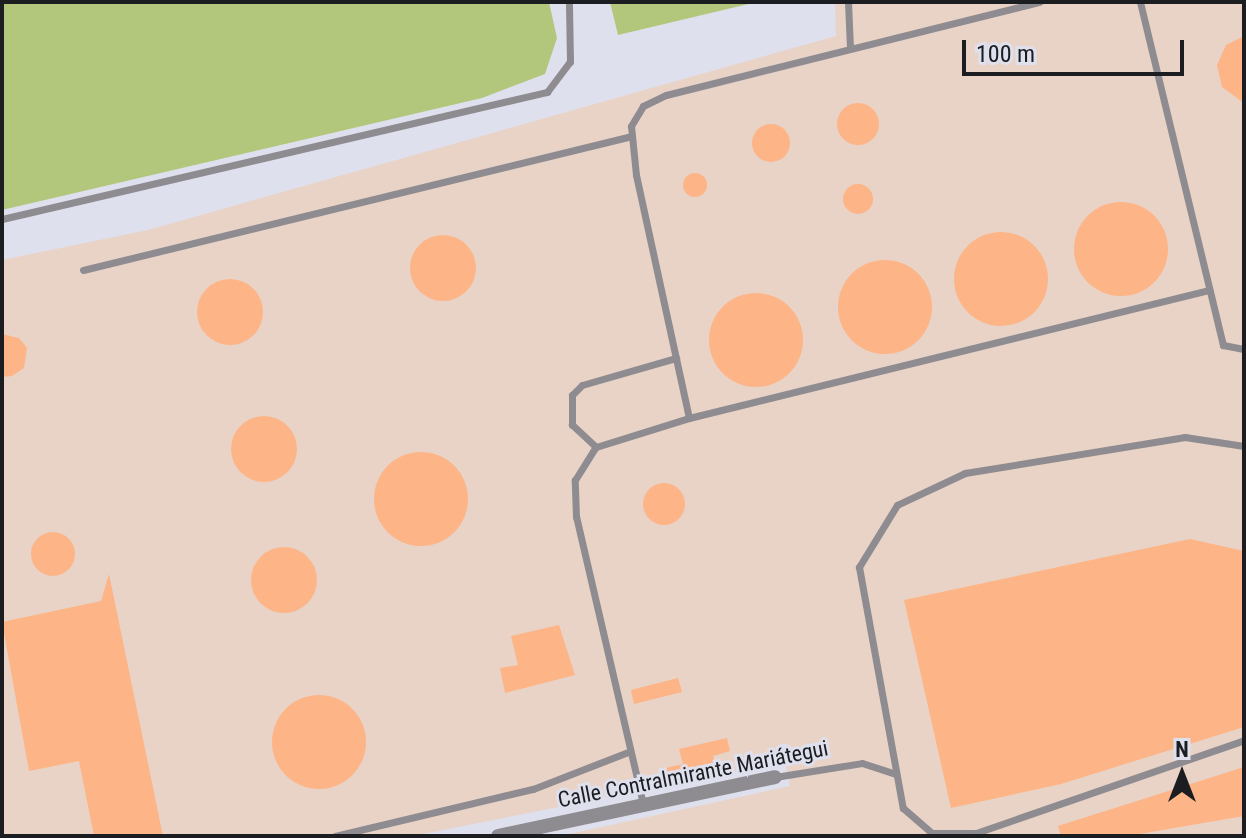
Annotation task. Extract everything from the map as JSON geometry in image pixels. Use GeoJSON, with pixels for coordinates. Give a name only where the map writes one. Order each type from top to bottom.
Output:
{"type":"FeatureCollection","features":[{"type":"Feature","properties":{"kind":"street","name":"Calle Contralmirante Mariátegui"},"geometry":{"type":"LineString","coordinates":[[498,836],[775,777]]}},
{"type":"Feature","properties":{"kind":"lane"},"geometry":{"type":"LineString","coordinates":[[2,219],[547,92],[570,62],[569,2]]}},
{"type":"Feature","properties":{"kind":"lane"},"geometry":{"type":"LineString","coordinates":[[848,2],[850,48]]}},
{"type":"Feature","properties":{"kind":"lane"},"geometry":{"type":"LineString","coordinates":[[689,418],[632,136],[643,106],[666,95],[1040,2]]}},
{"type":"Feature","properties":{"kind":"lane"},"geometry":{"type":"LineString","coordinates":[[1140,2],[1223,345],[1244,349]]}},
{"type":"Feature","properties":{"kind":"lane"},"geometry":{"type":"LineString","coordinates":[[83,270],[632,136]]}},
{"type":"Feature","properties":{"kind":"lane"},"geometry":{"type":"LineString","coordinates":[[643,804],[628,752],[576,517],[575,480],[596,447],[689,418],[1209,290]]}},
{"type":"Feature","properties":{"kind":"lane"},"geometry":{"type":"LineString","coordinates":[[596,447],[572,425],[572,395],[582,385],[676,358]]}},
{"type":"Feature","properties":{"kind":"lane"},"geometry":{"type":"LineString","coordinates":[[1244,446],[1185,437],[965,473],[897,505],[859,567],[903,808],[932,833],[976,833],[1244,740]]}},
{"type":"Feature","properties":{"kind":"lane"},"geometry":{"type":"LineString","coordinates":[[335,836],[533,789],[628,752]]}},
{"type":"Feature","properties":{"kind":"lane","name":"Calle Contralmirante Mariátegui"},"geometry":{"type":"LineString","coordinates":[[775,777],[862,763],[896,774]]}},
{"type":"Feature","properties":{"kind":"shaded area"},"geometry":{"type":"Polygon","coordinates":[[[835,2],[1244,2],[1244,836],[560,836],[790,786],[785,762],[413,836],[2,836],[2,260],[148,230],[836,36],[835,2]]]}},
{"type":"Feature","properties":{"kind":"green space"},"geometry":{"type":"Polygon","coordinates":[[[2,2],[549,2],[557,38],[545,74],[482,98],[2,210],[2,2]]]}},
{"type":"Feature","properties":{"kind":"green space"},"geometry":{"type":"Polygon","coordinates":[[[610,2],[757,2],[618,35],[610,2]]]}},
{"type":"Feature","properties":{"kind":"building"},"geometry":{"type":"Polygon","coordinates":[[[1244,36],[1244,103],[1222,87],[1217,65],[1226,45],[1244,36]]]}},
{"type":"Feature","properties":{"kind":"building"},"geometry":{"type":"Polygon","coordinates":[[[858,103],[873,109],[879,124],[873,139],[858,145],[843,139],[837,124],[843,109],[858,103]]]}},
{"type":"Feature","properties":{"kind":"building"},"geometry":{"type":"Polygon","coordinates":[[[771,124],[785,129],[790,143],[785,157],[771,162],[757,157],[752,143],[757,129],[771,124]]]}},
{"type":"Feature","properties":{"kind":"building"},"geometry":{"type":"Polygon","coordinates":[[[695,173],[703,177],[707,185],[703,193],[695,197],[687,193],[683,185],[687,177],[695,173]]]}},
{"type":"Feature","properties":{"kind":"building"},"geometry":{"type":"Polygon","coordinates":[[[858,184],[869,188],[873,199],[869,210],[858,214],[847,210],[843,199],[847,188],[858,184]]]}},
{"type":"Feature","properties":{"kind":"building"},"geometry":{"type":"Polygon","coordinates":[[[1121,202],[1139,206],[1154,216],[1164,231],[1168,249],[1164,267],[1154,282],[1139,292],[1121,296],[1103,292],[1088,282],[1078,267],[1074,249],[1078,231],[1088,216],[1103,206],[1121,202]]]}},
{"type":"Feature","properties":{"kind":"building"},"geometry":{"type":"Polygon","coordinates":[[[1001,232],[1019,236],[1034,246],[1044,261],[1048,279],[1044,297],[1034,312],[1019,322],[1001,326],[983,322],[968,312],[958,297],[954,279],[958,261],[968,246],[983,236],[1001,232]]]}},
{"type":"Feature","properties":{"kind":"building"},"geometry":{"type":"Polygon","coordinates":[[[449,235],[467,244],[474,255],[474,281],[467,292],[456,299],[437,301],[424,296],[415,287],[410,262],[415,249],[424,240],[449,235]]]}},
{"type":"Feature","properties":{"kind":"building"},"geometry":{"type":"Polygon","coordinates":[[[885,260],[903,264],[918,274],[928,289],[932,307],[928,325],[918,340],[903,350],[885,354],[867,350],[852,340],[842,325],[838,307],[842,289],[852,274],[867,264],[885,260]]]}},
{"type":"Feature","properties":{"kind":"building"},"geometry":{"type":"Polygon","coordinates":[[[236,279],[254,288],[261,299],[261,325],[254,336],[243,343],[224,345],[211,340],[202,331],[197,306],[202,293],[211,284],[236,279]]]}},
{"type":"Feature","properties":{"kind":"building"},"geometry":{"type":"Polygon","coordinates":[[[756,293],[774,297],[789,307],[799,322],[803,340],[799,358],[789,373],[774,383],[756,387],[738,383],[723,373],[713,358],[709,340],[713,322],[723,307],[738,297],[756,293]]]}},
{"type":"Feature","properties":{"kind":"building"},"geometry":{"type":"Polygon","coordinates":[[[2,334],[19,338],[27,348],[24,368],[12,376],[2,377],[2,334]]]}},
{"type":"Feature","properties":{"kind":"building"},"geometry":{"type":"Polygon","coordinates":[[[270,416],[288,425],[295,436],[295,462],[288,473],[277,480],[258,482],[245,477],[236,468],[231,443],[236,430],[245,421],[270,416]]]}},
{"type":"Feature","properties":{"kind":"building"},"geometry":{"type":"Polygon","coordinates":[[[421,452],[439,456],[454,466],[464,481],[468,499],[464,517],[454,532],[439,542],[421,546],[403,542],[388,532],[378,517],[374,499],[378,481],[388,466],[403,456],[421,452]]]}},
{"type":"Feature","properties":{"kind":"building"},"geometry":{"type":"Polygon","coordinates":[[[664,483],[679,489],[685,504],[679,519],[664,525],[649,519],[643,504],[649,489],[664,483]]]}},
{"type":"Feature","properties":{"kind":"building"},"geometry":{"type":"Polygon","coordinates":[[[53,532],[69,538],[75,554],[69,570],[53,576],[37,570],[31,554],[37,538],[53,532]]]}},
{"type":"Feature","properties":{"kind":"building"},"geometry":{"type":"Polygon","coordinates":[[[1190,539],[1244,551],[1244,727],[1061,784],[951,808],[904,600],[1190,539]]]}},
{"type":"Feature","properties":{"kind":"building"},"geometry":{"type":"Polygon","coordinates":[[[290,547],[308,556],[315,567],[315,593],[308,604],[297,611],[278,613],[265,608],[256,599],[251,574],[256,561],[265,552],[290,547]]]}},
{"type":"Feature","properties":{"kind":"building"},"geometry":{"type":"Polygon","coordinates":[[[109,574],[163,836],[94,836],[79,761],[29,771],[2,622],[101,601],[109,574]]]}},
{"type":"Feature","properties":{"kind":"building"},"geometry":{"type":"Polygon","coordinates":[[[559,625],[575,675],[505,693],[500,668],[518,665],[511,636],[559,625]]]}},
{"type":"Feature","properties":{"kind":"building"},"geometry":{"type":"Polygon","coordinates":[[[678,678],[682,692],[634,704],[631,690],[678,678]]]}},
{"type":"Feature","properties":{"kind":"building"},"geometry":{"type":"Polygon","coordinates":[[[319,695],[337,699],[352,709],[362,724],[366,742],[362,760],[352,775],[337,785],[319,789],[301,785],[286,775],[276,760],[272,742],[276,724],[286,709],[301,699],[319,695]]]}},
{"type":"Feature","properties":{"kind":"building"},"geometry":{"type":"Polygon","coordinates":[[[727,738],[730,751],[713,756],[716,770],[668,782],[665,768],[683,764],[679,749],[727,738]]]}},
{"type":"Feature","properties":{"kind":"building"},"geometry":{"type":"Polygon","coordinates":[[[1244,767],[1244,816],[1128,836],[1061,836],[1058,826],[1244,767]]]}}]}
